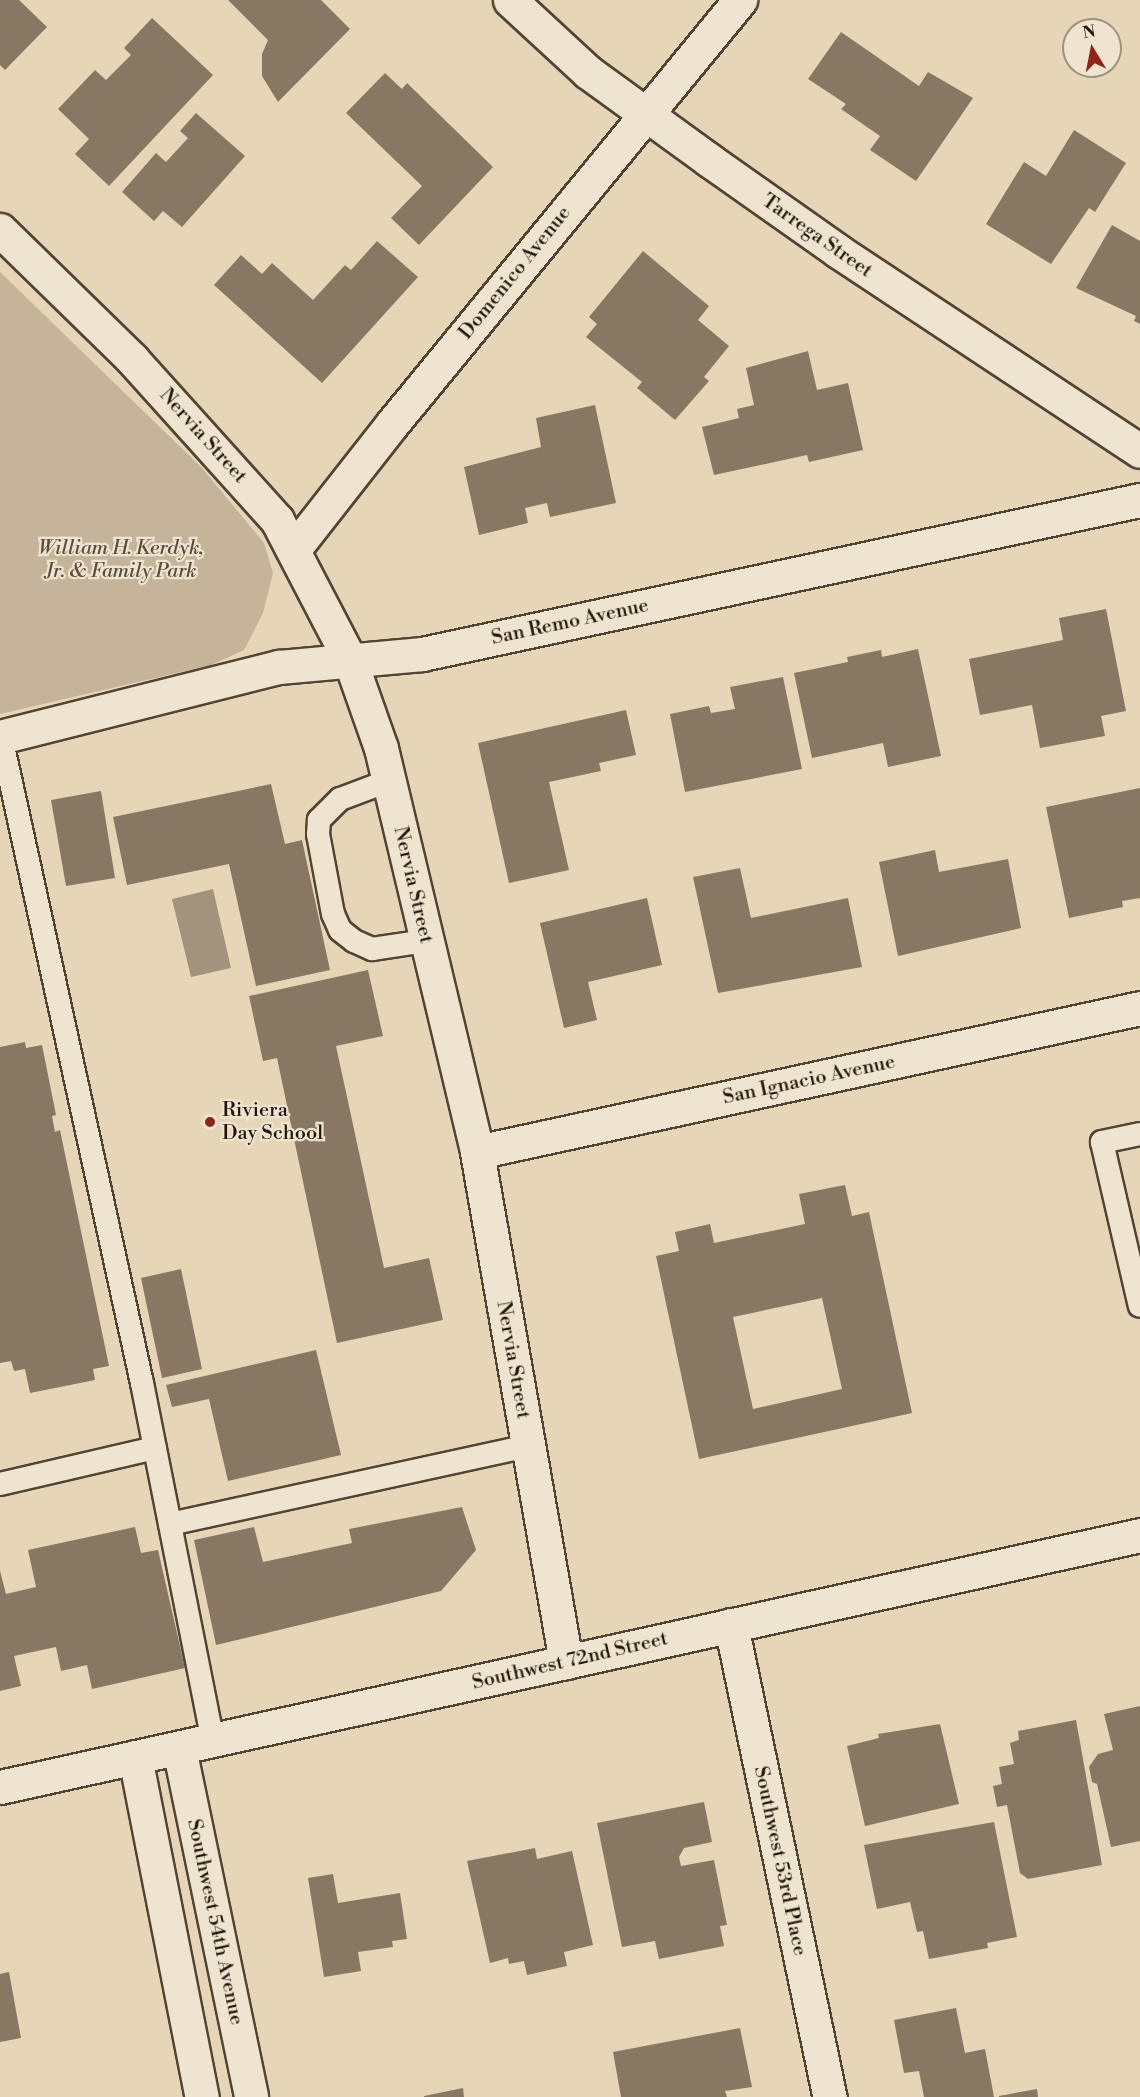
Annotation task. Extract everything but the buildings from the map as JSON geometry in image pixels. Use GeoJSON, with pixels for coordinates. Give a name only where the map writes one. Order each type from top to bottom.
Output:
{"type":"FeatureCollection","features":[{"type":"Feature","properties":{"kind":"street","name":"Tarrega Street"},"geometry":{"type":"LineString","coordinates":[[510,0],[588,72],[645,114],[838,251],[1140,451]]}},
{"type":"Feature","properties":{"kind":"street","name":"Domenico Avenue"},"geometry":{"type":"LineString","coordinates":[[294,549],[645,114],[740,0]]}},
{"type":"Feature","properties":{"kind":"street","name":"Nervia Street"},"geometry":{"type":"LineString","coordinates":[[0,230],[67,292],[192,422],[277,520],[350,660],[388,781],[477,1152],[567,1662]]}},
{"type":"Feature","properties":{"kind":"street","name":"San Remo Avenue"},"geometry":{"type":"LineString","coordinates":[[0,737],[279,667],[422,654],[1140,500]]}},
{"type":"Feature","properties":{"kind":"street","name":"San Ignacio Avenue"},"geometry":{"type":"LineString","coordinates":[[477,1152],[1140,1008]]}},
{"type":"Feature","properties":{"kind":"street","name":"Southwest 72nd Street"},"geometry":{"type":"LineString","coordinates":[[0,1787],[1140,1535]]}},
{"type":"Feature","properties":{"kind":"street","name":"Southwest 53rd Place"},"geometry":{"type":"LineString","coordinates":[[731,1625],[830,2097]]}},
{"type":"Feature","properties":{"kind":"street","name":"Southwest 54th Avenue"},"geometry":{"type":"LineString","coordinates":[[179,1748],[251,2097]]}},
{"type":"Feature","properties":{"kind":"street"},"geometry":{"type":"LineString","coordinates":[[135,1757],[202,2097]]}},
{"type":"Feature","properties":{"kind":"lane"},"geometry":{"type":"LineString","coordinates":[[0,737],[155,1448],[213,1741]]}},
{"type":"Feature","properties":{"kind":"lane"},"geometry":{"type":"LineString","coordinates":[[388,781],[340,799],[319,820],[318,834],[333,914],[340,930],[354,942],[372,949],[426,941]]}},
{"type":"Feature","properties":{"kind":"lane"},"geometry":{"type":"LineString","coordinates":[[1140,1134],[1101,1142],[1140,1306]]}},
{"type":"Feature","properties":{"kind":"lane"},"geometry":{"type":"LineString","coordinates":[[170,1524],[528,1446]]}},
{"type":"Feature","properties":{"kind":"lane"},"geometry":{"type":"LineString","coordinates":[[0,1484],[155,1448]]}},
{"type":"Feature","properties":{"kind":"green space","name":"William H. Kerdyk, Jr. & Family Park"},"geometry":{"type":"Polygon","coordinates":[[[0,272],[202,468],[264,543],[273,573],[263,613],[244,650],[211,665],[0,714],[0,272]]]}},
{"type":"Feature","properties":{"kind":"shaded area"},"geometry":{"type":"Polygon","coordinates":[[[213,889],[231,968],[191,977],[172,899],[213,889]]]}},
{"type":"Feature","properties":{"kind":"place","name":"Riviera Day School"},"geometry":{"type":"Point","coordinates":[210,1122]}}]}
